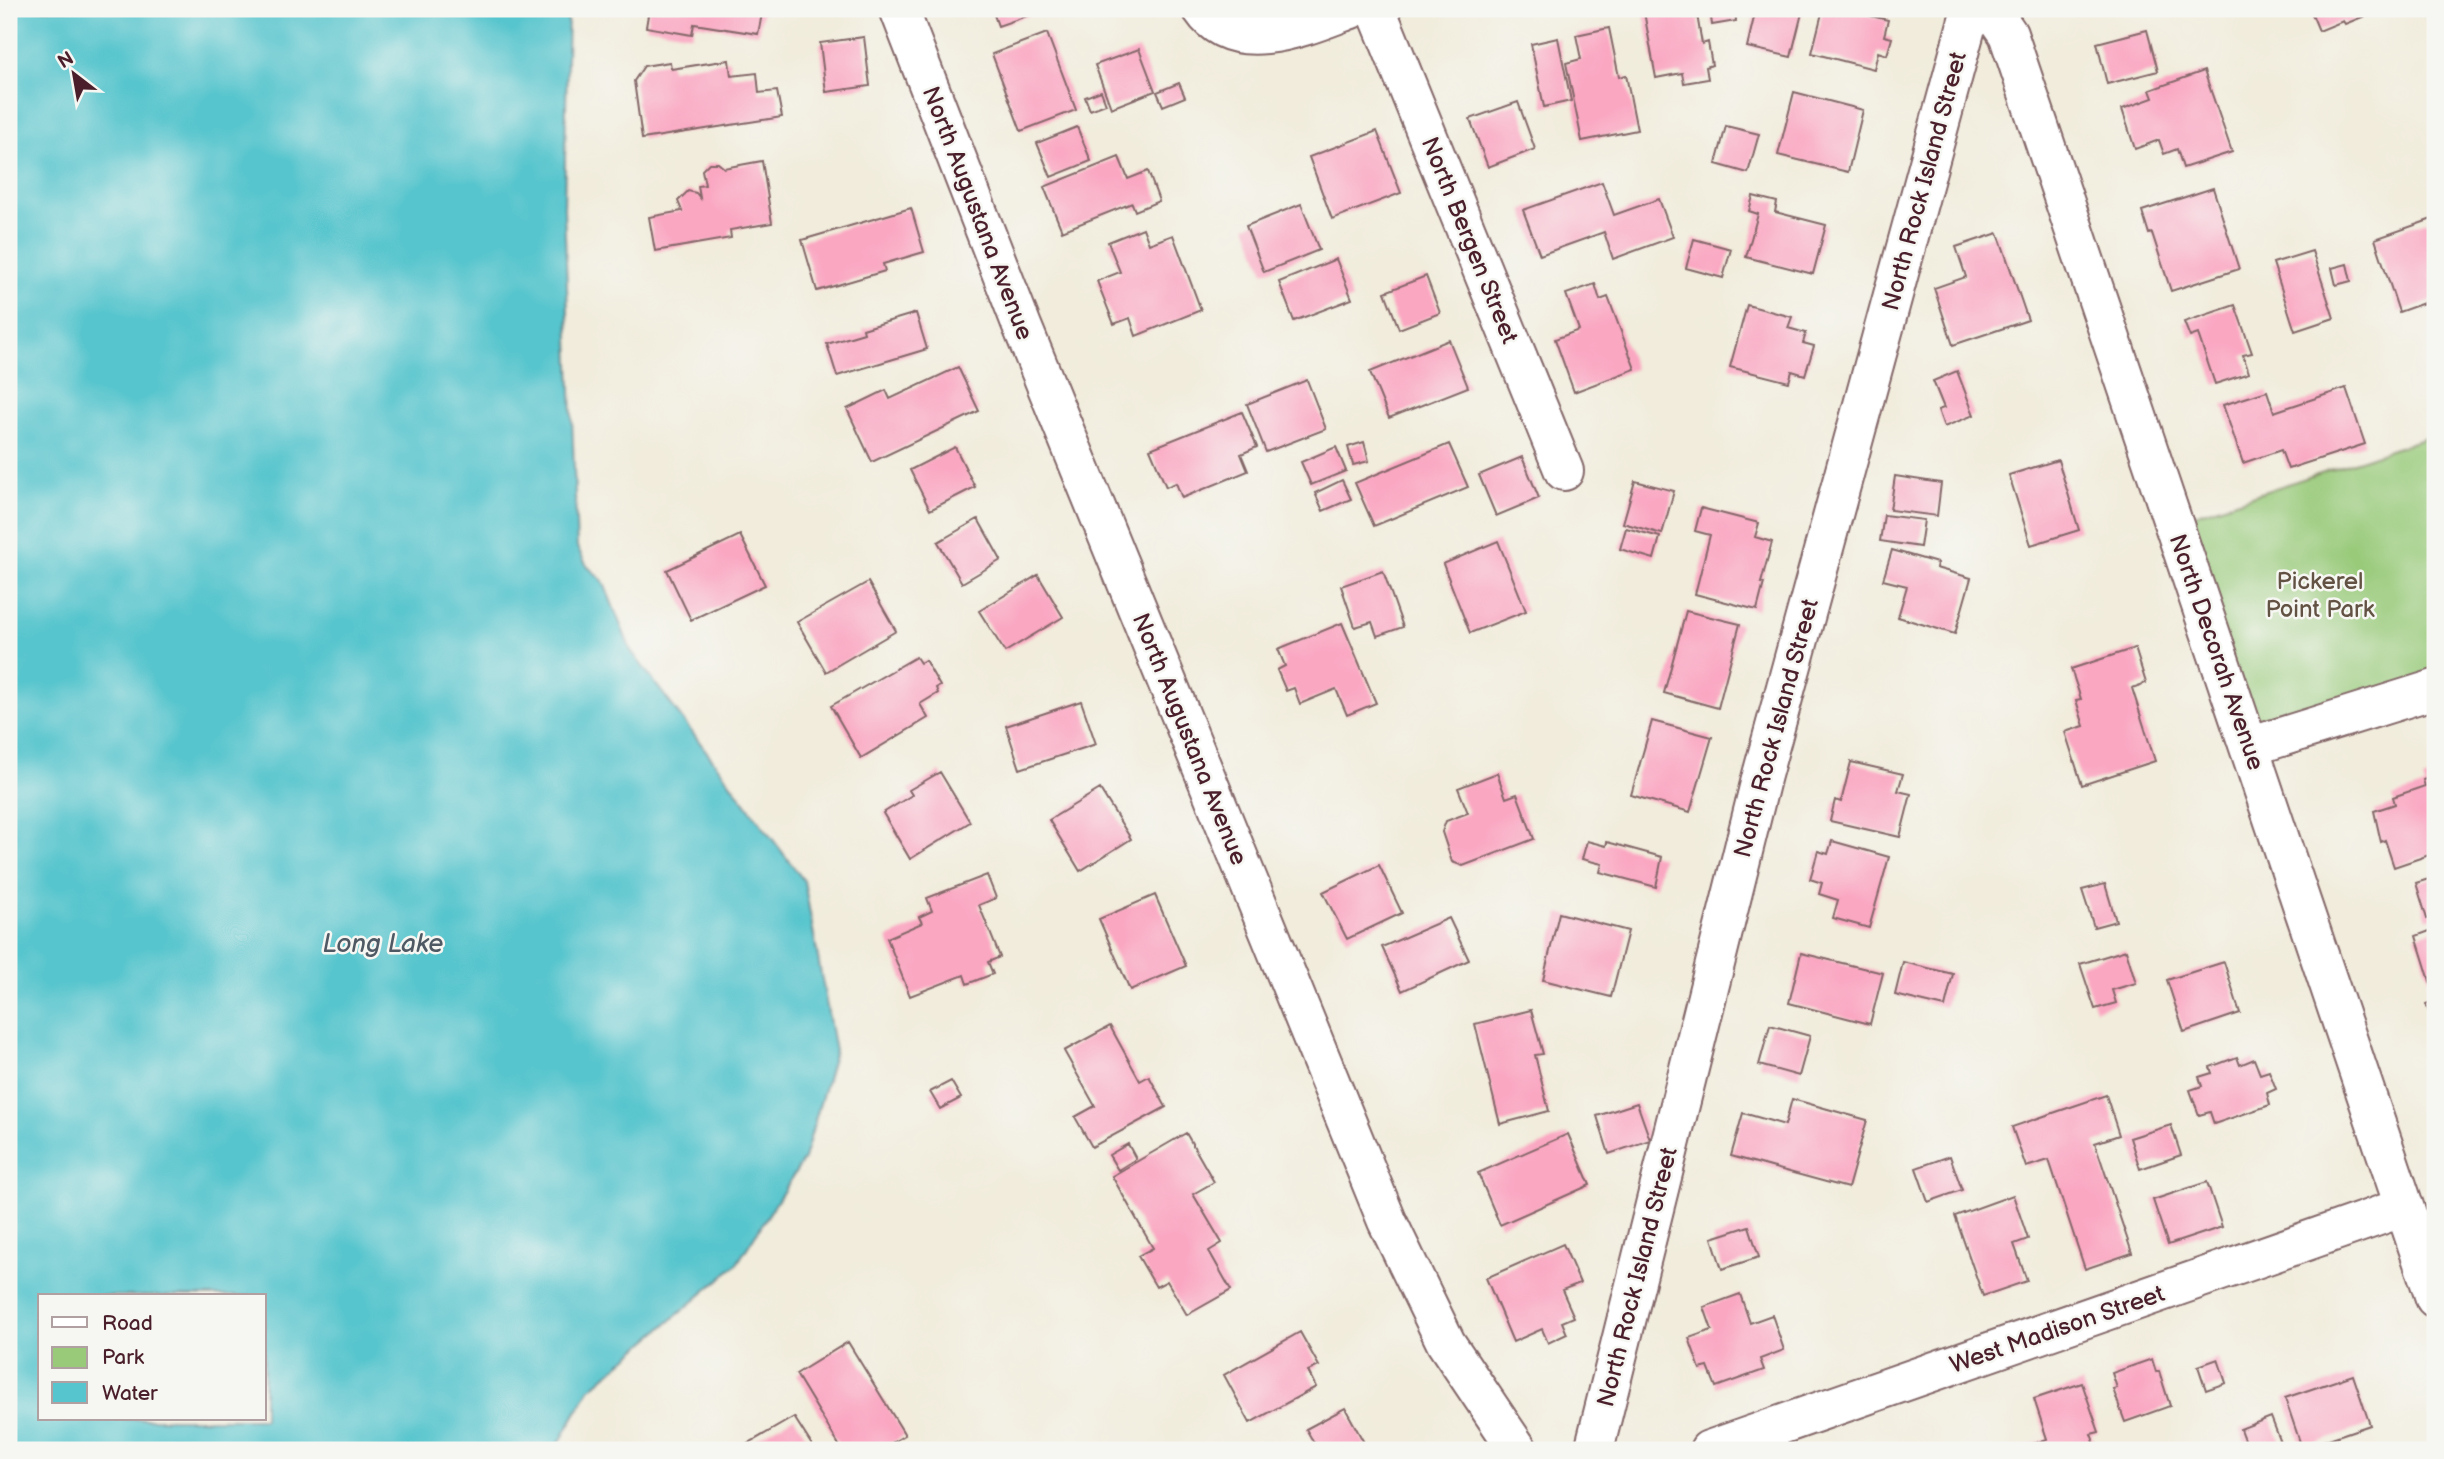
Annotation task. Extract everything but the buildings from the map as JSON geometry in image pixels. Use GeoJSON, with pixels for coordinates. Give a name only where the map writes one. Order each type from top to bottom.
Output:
{"type":"FeatureCollection","features":[{"type":"Feature","properties":{"kind":"street","name":"North Augustana Avenue"},"geometry":{"type":"LineString","coordinates":[[899,9],[1027,339],[1387,1221],[1446,1343],[1518,1450]]}},
{"type":"Feature","properties":{"kind":"street"},"geometry":{"type":"LineString","coordinates":[[1214,20],[1263,35],[1293,30],[1351,9]]}},
{"type":"Feature","properties":{"kind":"street","name":"North Bergen Street"},"geometry":{"type":"LineString","coordinates":[[1376,9],[1564,471]]}},
{"type":"Feature","properties":{"kind":"street","name":"North Rock Island Street"},"geometry":{"type":"LineString","coordinates":[[1594,1450],[1762,775],[1971,9]]}},
{"type":"Feature","properties":{"kind":"street","name":"North Decorah Avenue"},"geometry":{"type":"LineString","coordinates":[[1991,9],[2008,34],[2435,1298]]}},
{"type":"Feature","properties":{"kind":"street"},"geometry":{"type":"LineString","coordinates":[[2249,747],[2435,689]]}},
{"type":"Feature","properties":{"kind":"street","name":"West Madison Street"},"geometry":{"type":"LineString","coordinates":[[1709,1450],[2404,1207]]}},
{"type":"Feature","properties":{"kind":"green space","name":"Pickerel Point Park"},"geometry":{"type":"Polygon","coordinates":[[[2435,435],[2435,689],[2249,747],[2173,522],[2435,435]]]}},
{"type":"Feature","properties":{"kind":"water","name":"Long Lake"},"geometry":{"type":"Polygon","coordinates":[[[9,9],[568,9],[564,209],[577,547],[587,566],[603,581],[631,651],[804,881],[835,1051],[804,1159],[736,1265],[590,1389],[555,1450],[9,1450],[9,9]]]}}]}
